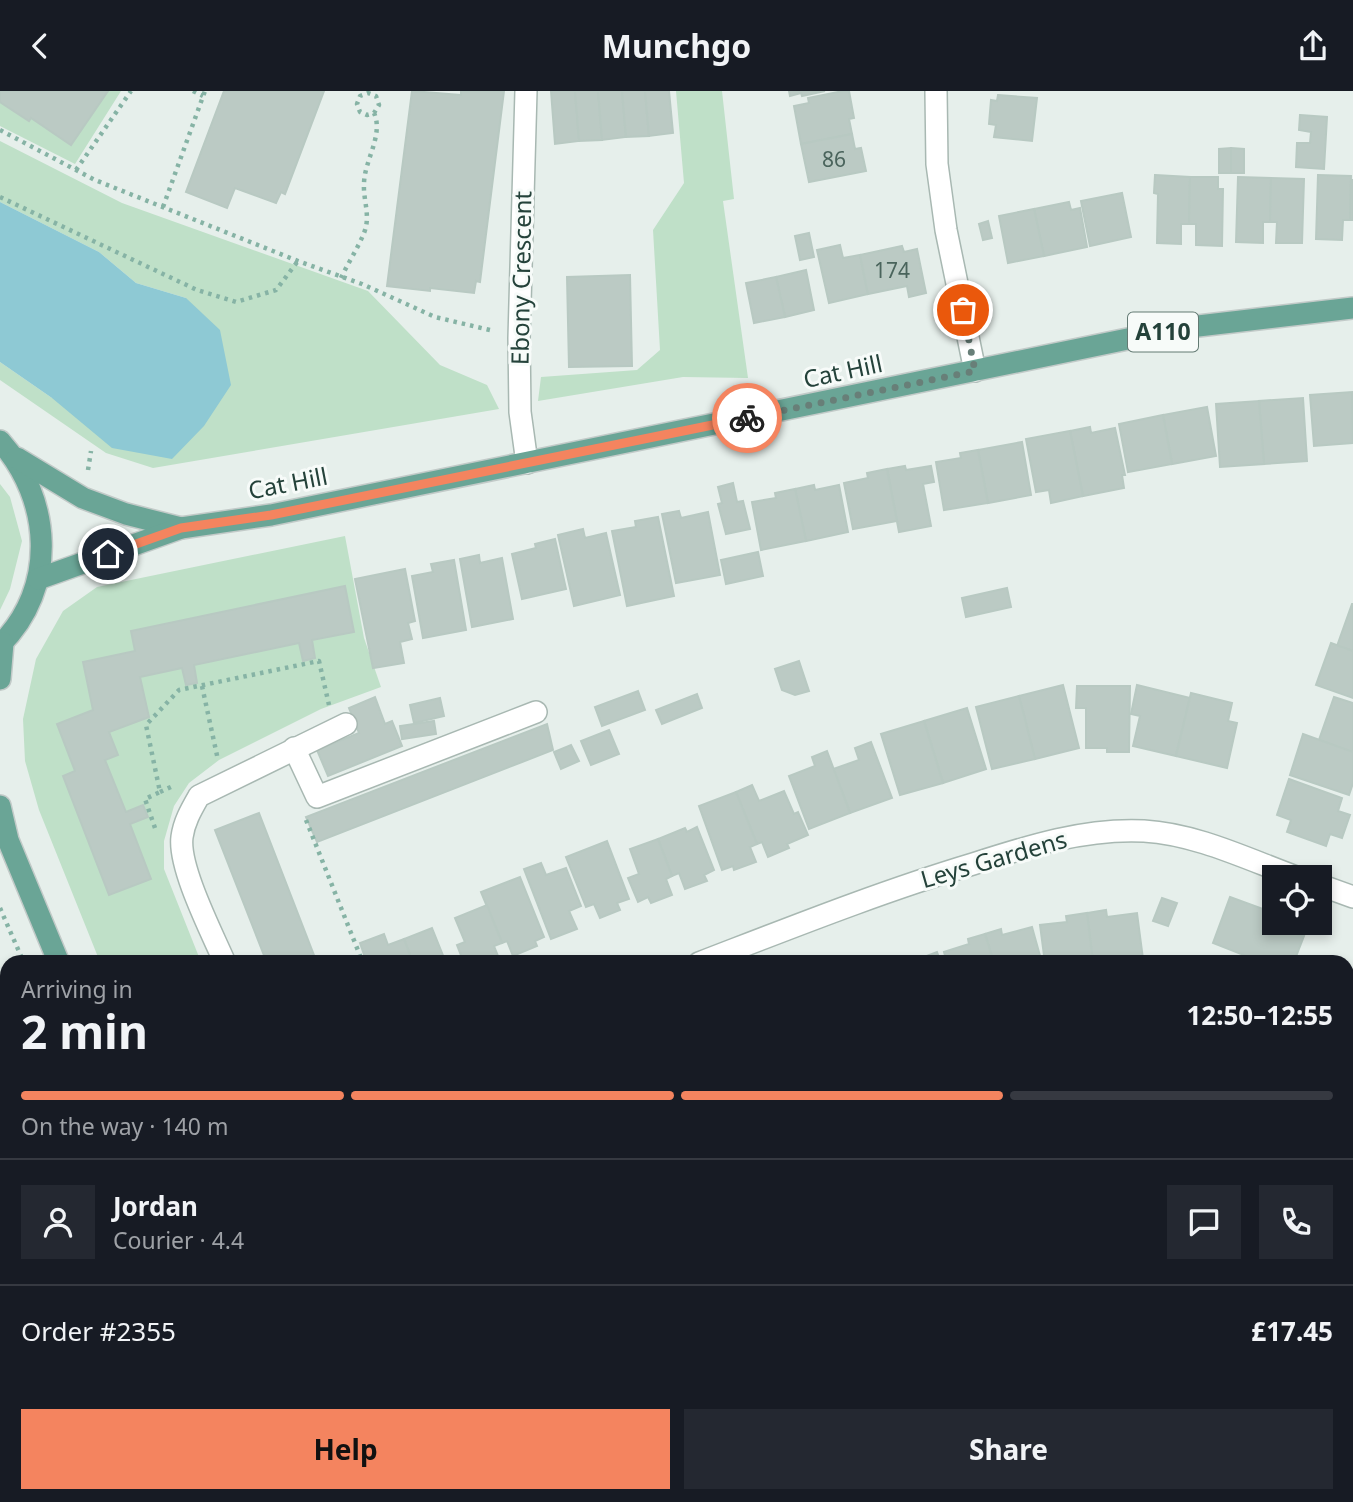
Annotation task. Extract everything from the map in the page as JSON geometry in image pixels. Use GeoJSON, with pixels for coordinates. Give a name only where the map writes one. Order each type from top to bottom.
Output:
{"type":"FeatureCollection","features":[{"type":"Feature","properties":{"kind":"main road","name":"Cat Hill"},"geometry":{"type":"LineString","coordinates":[[38,579],[181,528],[271,515],[1181,328],[1353,308]]}},
{"type":"Feature","properties":{"kind":"main road","name":"Cat Hill"},"geometry":{"type":"LineString","coordinates":[[7,449],[83,498],[126,514],[181,528]]}},
{"type":"Feature","properties":{"kind":"main road"},"geometry":{"type":"LineString","coordinates":[[0,679],[1,644],[24,613],[38,579],[42,547],[39,515],[30,485],[7,449]]}},
{"type":"Feature","properties":{"kind":"main road"},"geometry":{"type":"LineString","coordinates":[[0,806],[4,834],[56,955]]}},
{"type":"Feature","properties":{"kind":"street","name":"Ebony Crescent"},"geometry":{"type":"LineString","coordinates":[[526,91],[519,338],[520,412],[527,463]]}},
{"type":"Feature","properties":{"kind":"street"},"geometry":{"type":"LineString","coordinates":[[936,91],[937,164],[946,230],[975,371]]}},
{"type":"Feature","properties":{"kind":"street"},"geometry":{"type":"LineString","coordinates":[[294,748],[317,797],[536,712]]}},
{"type":"Feature","properties":{"kind":"street"},"geometry":{"type":"LineString","coordinates":[[222,955],[184,862],[182,839],[187,816],[199,796],[340,727]]}},
{"type":"Feature","properties":{"kind":"street","name":"Leys Gardens"},"geometry":{"type":"LineString","coordinates":[[720,955],[840,908],[937,875],[1041,843],[1099,831],[1146,831],[1196,841],[1263,865]]}},
{"type":"Feature","properties":{"kind":"street"},"geometry":{"type":"LineString","coordinates":[[1332,889],[1353,897]]}},
{"type":"Feature","properties":{"kind":"path"},"geometry":{"type":"LineString","coordinates":[[76,170],[131,91]]}},
{"type":"Feature","properties":{"kind":"path"},"geometry":{"type":"LineString","coordinates":[[163,207],[204,93],[193,91]]}},
{"type":"Feature","properties":{"kind":"path"},"geometry":{"type":"LineString","coordinates":[[368,93],[376,96],[379,105],[373,113],[367,115],[360,112],[357,104],[360,96],[368,93]]}},
{"type":"Feature","properties":{"kind":"path"},"geometry":{"type":"LineString","coordinates":[[341,278],[365,232],[368,215],[364,182],[374,142],[376,118],[373,113]]}},
{"type":"Feature","properties":{"kind":"path"},"geometry":{"type":"LineString","coordinates":[[0,130],[76,170],[298,261],[362,284],[435,317],[519,338]]}},
{"type":"Feature","properties":{"kind":"path"},"geometry":{"type":"LineString","coordinates":[[0,197],[197,290],[236,302],[276,290],[298,261]]}},
{"type":"Feature","properties":{"kind":"path"},"geometry":{"type":"LineString","coordinates":[[86,482],[91,451]]}},
{"type":"Feature","properties":{"kind":"path"},"geometry":{"type":"LineString","coordinates":[[182,839],[161,843],[145,799],[160,792],[146,725],[179,690],[319,661],[340,727]]}},
{"type":"Feature","properties":{"kind":"path"},"geometry":{"type":"LineString","coordinates":[[202,686],[223,784]]}},
{"type":"Feature","properties":{"kind":"path"},"geometry":{"type":"LineString","coordinates":[[306,820],[360,955]]}},
{"type":"Feature","properties":{"kind":"path"},"geometry":{"type":"LineString","coordinates":[[0,908],[21,955]]}},
{"type":"Feature","properties":{"kind":"green space"},"geometry":{"type":"Polygon","coordinates":[[[108,91],[121,91],[75,164],[0,126],[0,102],[28,121],[31,118],[71,145],[108,91]]]}},
{"type":"Feature","properties":{"kind":"green space"},"geometry":{"type":"Polygon","coordinates":[[[676,91],[722,91],[734,199],[723,201],[748,378],[683,377],[538,401],[541,377],[637,370],[660,350],[653,230],[684,183],[676,91]]]}},
{"type":"Feature","properties":{"kind":"green space"},"geometry":{"type":"Polygon","coordinates":[[[0,141],[122,203],[368,291],[440,365],[487,385],[499,409],[153,468],[106,453],[0,380],[0,362],[52,398],[186,298],[136,283],[99,252],[0,202],[0,141]]]}},
{"type":"Feature","properties":{"kind":"green space"},"geometry":{"type":"Polygon","coordinates":[[[0,484],[10,497],[22,541],[10,589],[0,610],[0,484]]]}},
{"type":"Feature","properties":{"kind":"green space"},"geometry":{"type":"Polygon","coordinates":[[[345,536],[364,638],[381,687],[321,709],[219,760],[189,783],[174,806],[164,841],[164,869],[198,955],[97,955],[39,810],[25,761],[23,719],[36,659],[63,611],[97,587],[345,536]]]}},
{"type":"Feature","properties":{"kind":"water"},"geometry":{"type":"Polygon","coordinates":[[[0,202],[99,252],[136,283],[186,298],[220,330],[231,385],[204,426],[172,459],[112,448],[52,398],[0,362],[0,202]]]}},
{"type":"Feature","properties":{"kind":"building"},"geometry":{"type":"Polygon","coordinates":[[[0,91],[108,91],[71,145],[31,118],[29,121],[0,102],[0,91]]]}},
{"type":"Feature","properties":{"kind":"building"},"geometry":{"type":"Polygon","coordinates":[[[224,91],[324,91],[285,194],[281,192],[276,203],[235,188],[227,208],[186,192],[224,91]]]}},
{"type":"Feature","properties":{"kind":"building"},"geometry":{"type":"Polygon","coordinates":[[[412,91],[461,95],[461,91],[504,91],[480,282],[476,281],[474,293],[387,286],[412,91]]]}},
{"type":"Feature","properties":{"kind":"building"},"geometry":{"type":"Polygon","coordinates":[[[551,91],[575,91],[579,141],[555,144],[551,91]]]}},
{"type":"Feature","properties":{"kind":"building"},"geometry":{"type":"Polygon","coordinates":[[[575,91],[598,91],[602,140],[579,141],[575,91]]]}},
{"type":"Feature","properties":{"kind":"building"},"geometry":{"type":"Polygon","coordinates":[[[598,91],[622,91],[626,137],[602,140],[598,91]]]}},
{"type":"Feature","properties":{"kind":"building"},"geometry":{"type":"Polygon","coordinates":[[[622,91],[645,91],[649,136],[626,137],[622,91]]]}},
{"type":"Feature","properties":{"kind":"building"},"geometry":{"type":"Polygon","coordinates":[[[645,91],[669,91],[673,133],[649,136],[645,91]]]}},
{"type":"Feature","properties":{"kind":"building"},"geometry":{"type":"Polygon","coordinates":[[[789,91],[825,91],[790,96],[789,91]]]}},
{"type":"Feature","properties":{"kind":"building"},"geometry":{"type":"Polygon","coordinates":[[[849,91],[854,118],[849,119],[852,134],[801,144],[794,106],[809,103],[808,98],[849,91]]]}},
{"type":"Feature","properties":{"kind":"building"},"geometry":{"type":"Polygon","coordinates":[[[998,95],[1037,98],[1032,141],[994,137],[996,125],[989,124],[991,100],[997,101],[998,95]]]}},
{"type":"Feature","properties":{"kind":"building"},"geometry":{"type":"Polygon","coordinates":[[[1300,115],[1327,117],[1324,169],[1296,167],[1297,143],[1310,143],[1311,132],[1299,130],[1300,115]]]}},
{"type":"Feature","properties":{"kind":"building"},"geometry":{"type":"Polygon","coordinates":[[[852,134],[855,149],[861,148],[866,171],[809,182],[801,144],[852,134]]]}},
{"type":"Feature","properties":{"kind":"building"},"geometry":{"type":"Polygon","coordinates":[[[1231,148],[1244,149],[1244,173],[1231,173],[1231,148]]]}},
{"type":"Feature","properties":{"kind":"building"},"geometry":{"type":"Polygon","coordinates":[[[1231,148],[1231,173],[1219,173],[1219,149],[1231,148]]]}},
{"type":"Feature","properties":{"kind":"building"},"geometry":{"type":"Polygon","coordinates":[[[1155,175],[1190,177],[1189,224],[1181,224],[1181,244],[1157,243],[1158,194],[1154,193],[1155,175]]]}},
{"type":"Feature","properties":{"kind":"building"},"geometry":{"type":"Polygon","coordinates":[[[1318,175],[1351,176],[1350,220],[1343,220],[1342,240],[1316,239],[1318,175]]]}},
{"type":"Feature","properties":{"kind":"building"},"geometry":{"type":"Polygon","coordinates":[[[1190,177],[1218,177],[1218,189],[1223,189],[1222,246],[1196,245],[1196,224],[1189,224],[1190,177]]]}},
{"type":"Feature","properties":{"kind":"building"},"geometry":{"type":"Polygon","coordinates":[[[1238,177],[1271,178],[1270,222],[1263,222],[1263,243],[1236,242],[1238,177]]]}},
{"type":"Feature","properties":{"kind":"building"},"geometry":{"type":"Polygon","coordinates":[[[1271,178],[1304,179],[1302,243],[1276,243],[1277,222],[1270,222],[1271,178]]]}},
{"type":"Feature","properties":{"kind":"building"},"geometry":{"type":"Polygon","coordinates":[[[1353,180],[1353,220],[1350,220],[1353,180]]]}},
{"type":"Feature","properties":{"kind":"building"},"geometry":{"type":"Polygon","coordinates":[[[1122,193],[1131,237],[1090,246],[1081,201],[1122,193]]]}},
{"type":"Feature","properties":{"kind":"building"},"geometry":{"type":"Polygon","coordinates":[[[1069,202],[1071,210],[1080,208],[1087,247],[1044,256],[1034,209],[1069,202]]]}},
{"type":"Feature","properties":{"kind":"building"},"geometry":{"type":"Polygon","coordinates":[[[1034,209],[1044,256],[1008,263],[999,216],[1034,209]]]}},
{"type":"Feature","properties":{"kind":"building"},"geometry":{"type":"Polygon","coordinates":[[[988,221],[992,238],[983,240],[979,224],[988,221]]]}},
{"type":"Feature","properties":{"kind":"building"},"geometry":{"type":"Polygon","coordinates":[[[809,233],[814,257],[800,260],[795,236],[809,233]]]}},
{"type":"Feature","properties":{"kind":"building"},"geometry":{"type":"Polygon","coordinates":[[[840,245],[843,258],[860,255],[868,294],[829,303],[817,250],[840,245]]]}},
{"type":"Feature","properties":{"kind":"building"},"geometry":{"type":"Polygon","coordinates":[[[902,246],[904,252],[917,249],[926,293],[909,297],[907,286],[868,294],[860,255],[902,246]]]}},
{"type":"Feature","properties":{"kind":"building"},"geometry":{"type":"Polygon","coordinates":[[[806,270],[814,310],[785,317],[776,277],[806,270]]]}},
{"type":"Feature","properties":{"kind":"building"},"geometry":{"type":"Polygon","coordinates":[[[630,275],[632,366],[569,367],[567,277],[630,275]]]}},
{"type":"Feature","properties":{"kind":"building"},"geometry":{"type":"Polygon","coordinates":[[[776,277],[785,317],[754,323],[746,283],[776,277]]]}},
{"type":"Feature","properties":{"kind":"building"},"geometry":{"type":"Polygon","coordinates":[[[1352,392],[1353,443],[1314,446],[1310,395],[1352,392]]]}},
{"type":"Feature","properties":{"kind":"building"},"geometry":{"type":"Polygon","coordinates":[[[1303,398],[1307,461],[1264,464],[1259,401],[1303,398]]]}},
{"type":"Feature","properties":{"kind":"building"},"geometry":{"type":"Polygon","coordinates":[[[1259,401],[1264,464],[1220,467],[1216,404],[1259,401]]]}},
{"type":"Feature","properties":{"kind":"building"},"geometry":{"type":"Polygon","coordinates":[[[1207,407],[1216,456],[1172,464],[1163,415],[1207,407]]]}},
{"type":"Feature","properties":{"kind":"building"},"geometry":{"type":"Polygon","coordinates":[[[1163,415],[1172,464],[1128,472],[1119,424],[1163,415]]]}},
{"type":"Feature","properties":{"kind":"building"},"geometry":{"type":"Polygon","coordinates":[[[1090,427],[1091,433],[1115,428],[1125,475],[1122,475],[1124,488],[1083,496],[1070,431],[1090,427]]]}},
{"type":"Feature","properties":{"kind":"building"},"geometry":{"type":"Polygon","coordinates":[[[1070,431],[1083,496],[1051,503],[1049,490],[1036,492],[1026,439],[1070,431]]]}},
{"type":"Feature","properties":{"kind":"building"},"geometry":{"type":"Polygon","coordinates":[[[1022,442],[1031,495],[988,503],[978,450],[1022,442]]]}},
{"type":"Feature","properties":{"kind":"building"},"geometry":{"type":"Polygon","coordinates":[[[978,450],[988,503],[944,510],[936,462],[961,458],[960,453],[978,450]]]}},
{"type":"Feature","properties":{"kind":"building"},"geometry":{"type":"Polygon","coordinates":[[[905,466],[906,470],[931,466],[934,482],[923,484],[931,526],[899,532],[887,469],[905,466]]]}},
{"type":"Feature","properties":{"kind":"building"},"geometry":{"type":"Polygon","coordinates":[[[887,469],[897,521],[853,529],[844,483],[868,478],[867,473],[887,469]]]}},
{"type":"Feature","properties":{"kind":"building"},"geometry":{"type":"Polygon","coordinates":[[[733,483],[737,502],[743,501],[750,529],[726,534],[718,504],[722,503],[718,487],[733,483]]]}},
{"type":"Feature","properties":{"kind":"building"},"geometry":{"type":"Polygon","coordinates":[[[814,485],[815,490],[839,485],[848,532],[806,541],[795,489],[814,485]]]}},
{"type":"Feature","properties":{"kind":"building"},"geometry":{"type":"Polygon","coordinates":[[[795,489],[806,541],[761,550],[752,502],[776,498],[775,493],[795,489]]]}},
{"type":"Feature","properties":{"kind":"building"},"geometry":{"type":"Polygon","coordinates":[[[679,511],[681,518],[708,512],[720,575],[676,583],[662,514],[679,511]]]}},
{"type":"Feature","properties":{"kind":"building"},"geometry":{"type":"Polygon","coordinates":[[[658,517],[674,596],[627,606],[612,531],[636,527],[635,521],[658,517]]]}},
{"type":"Feature","properties":{"kind":"building"},"geometry":{"type":"Polygon","coordinates":[[[583,529],[585,538],[606,533],[620,595],[574,606],[558,535],[583,529]]]}},
{"type":"Feature","properties":{"kind":"building"},"geometry":{"type":"Polygon","coordinates":[[[555,539],[566,589],[522,599],[512,554],[536,548],[535,544],[555,539]]]}},
{"type":"Feature","properties":{"kind":"building"},"geometry":{"type":"Polygon","coordinates":[[[758,552],[763,576],[726,584],[721,560],[758,552]]]}},
{"type":"Feature","properties":{"kind":"building"},"geometry":{"type":"Polygon","coordinates":[[[479,555],[480,563],[502,558],[513,619],[472,627],[460,559],[479,555]]]}},
{"type":"Feature","properties":{"kind":"building"},"geometry":{"type":"Polygon","coordinates":[[[454,560],[466,630],[423,638],[412,576],[433,572],[431,564],[454,560]]]}},
{"type":"Feature","properties":{"kind":"building"},"geometry":{"type":"Polygon","coordinates":[[[405,569],[415,621],[408,623],[412,639],[400,642],[404,663],[373,668],[355,579],[405,569]]]}},
{"type":"Feature","properties":{"kind":"building"},"geometry":{"type":"Polygon","coordinates":[[[345,586],[354,632],[312,640],[315,658],[303,661],[299,643],[194,665],[197,683],[186,685],[182,668],[140,677],[149,717],[109,732],[118,755],[105,760],[126,812],[143,805],[148,817],[130,824],[151,879],[109,895],[63,776],[75,771],[57,724],[93,710],[83,662],[135,651],[131,631],[345,586]]]}},
{"type":"Feature","properties":{"kind":"building"},"geometry":{"type":"Polygon","coordinates":[[[1007,588],[1011,607],[966,617],[962,598],[1007,588]]]}},
{"type":"Feature","properties":{"kind":"building"},"geometry":{"type":"Polygon","coordinates":[[[1353,604],[1353,651],[1337,646],[1353,604]]]}},
{"type":"Feature","properties":{"kind":"building"},"geometry":{"type":"Polygon","coordinates":[[[1331,643],[1353,651],[1353,698],[1316,685],[1331,643]]]}},
{"type":"Feature","properties":{"kind":"building"},"geometry":{"type":"Polygon","coordinates":[[[799,661],[809,691],[795,695],[782,690],[775,669],[799,661]]]}},
{"type":"Feature","properties":{"kind":"building"},"geometry":{"type":"Polygon","coordinates":[[[1063,685],[1079,748],[1035,759],[1019,696],[1063,685]]]}},
{"type":"Feature","properties":{"kind":"building"},"geometry":{"type":"Polygon","coordinates":[[[1137,685],[1190,698],[1176,756],[1133,746],[1140,716],[1131,714],[1137,685]]]}},
{"type":"Feature","properties":{"kind":"building"},"geometry":{"type":"Polygon","coordinates":[[[1077,686],[1130,686],[1129,752],[1086,748],[1086,708],[1076,708],[1077,686]]]}},
{"type":"Feature","properties":{"kind":"building"},"geometry":{"type":"Polygon","coordinates":[[[638,691],[645,710],[602,726],[595,707],[638,691]]]}},
{"type":"Feature","properties":{"kind":"building"},"geometry":{"type":"Polygon","coordinates":[[[1191,693],[1232,703],[1228,721],[1237,723],[1227,768],[1176,756],[1191,693]]]}},
{"type":"Feature","properties":{"kind":"building"},"geometry":{"type":"Polygon","coordinates":[[[697,694],[702,708],[662,724],[656,710],[697,694]]]}},
{"type":"Feature","properties":{"kind":"building"},"geometry":{"type":"Polygon","coordinates":[[[1019,696],[1035,759],[992,769],[976,707],[1019,696]]]}},
{"type":"Feature","properties":{"kind":"building"},"geometry":{"type":"Polygon","coordinates":[[[375,697],[385,724],[392,721],[402,746],[328,776],[317,750],[359,733],[349,708],[375,697]]]}},
{"type":"Feature","properties":{"kind":"building"},"geometry":{"type":"Polygon","coordinates":[[[1334,697],[1353,703],[1353,752],[1319,740],[1334,697]]]}},
{"type":"Feature","properties":{"kind":"building"},"geometry":{"type":"Polygon","coordinates":[[[440,698],[444,716],[414,723],[410,705],[440,698]]]}},
{"type":"Feature","properties":{"kind":"building"},"geometry":{"type":"Polygon","coordinates":[[[967,708],[986,769],[943,783],[924,721],[967,708]]]}},
{"type":"Feature","properties":{"kind":"building"},"geometry":{"type":"Polygon","coordinates":[[[434,721],[436,734],[402,739],[400,726],[434,721]]]}},
{"type":"Feature","properties":{"kind":"building"},"geometry":{"type":"Polygon","coordinates":[[[924,721],[943,783],[900,795],[881,734],[924,721]]]}},
{"type":"Feature","properties":{"kind":"building"},"geometry":{"type":"Polygon","coordinates":[[[547,724],[553,750],[317,842],[306,817],[547,724]]]}},
{"type":"Feature","properties":{"kind":"building"},"geometry":{"type":"Polygon","coordinates":[[[609,730],[619,754],[591,765],[581,741],[609,730]]]}},
{"type":"Feature","properties":{"kind":"building"},"geometry":{"type":"Polygon","coordinates":[[[1303,734],[1353,752],[1353,783],[1349,795],[1290,775],[1303,734]]]}},
{"type":"Feature","properties":{"kind":"building"},"geometry":{"type":"Polygon","coordinates":[[[871,742],[892,798],[850,813],[833,769],[859,760],[855,748],[871,742]]]}},
{"type":"Feature","properties":{"kind":"building"},"geometry":{"type":"Polygon","coordinates":[[[571,745],[579,761],[561,769],[554,752],[571,745]]]}},
{"type":"Feature","properties":{"kind":"building"},"geometry":{"type":"Polygon","coordinates":[[[827,751],[850,813],[809,829],[789,776],[815,766],[812,757],[827,751]]]}},
{"type":"Feature","properties":{"kind":"building"},"geometry":{"type":"Polygon","coordinates":[[[1289,779],[1342,798],[1338,811],[1350,815],[1342,838],[1330,834],[1326,846],[1287,832],[1291,820],[1277,815],[1289,779]]]}},
{"type":"Feature","properties":{"kind":"building"},"geometry":{"type":"Polygon","coordinates":[[[752,785],[759,801],[784,791],[794,814],[798,812],[808,835],[787,844],[789,848],[768,857],[762,842],[757,844],[736,792],[752,785]]]}},
{"type":"Feature","properties":{"kind":"building"},"geometry":{"type":"Polygon","coordinates":[[[736,792],[757,844],[750,847],[756,862],[734,870],[733,866],[722,870],[699,806],[736,792]]]}},
{"type":"Feature","properties":{"kind":"building"},"geometry":{"type":"Polygon","coordinates":[[[259,813],[314,955],[264,955],[215,830],[259,813]]]}},
{"type":"Feature","properties":{"kind":"building"},"geometry":{"type":"Polygon","coordinates":[[[697,827],[714,870],[704,875],[707,881],[685,889],[679,873],[672,876],[658,839],[685,828],[687,832],[697,827]]]}},
{"type":"Feature","properties":{"kind":"building"},"geometry":{"type":"Polygon","coordinates":[[[658,839],[672,876],[666,879],[672,895],[651,903],[648,897],[638,902],[628,878],[639,874],[630,849],[658,839]]]}},
{"type":"Feature","properties":{"kind":"building"},"geometry":{"type":"Polygon","coordinates":[[[607,841],[629,899],[617,903],[620,910],[600,918],[594,904],[586,907],[566,857],[607,841]]]}},
{"type":"Feature","properties":{"kind":"building"},"geometry":{"type":"Polygon","coordinates":[[[541,863],[546,875],[566,868],[581,906],[569,911],[577,929],[551,939],[524,869],[541,863]]]}},
{"type":"Feature","properties":{"kind":"building"},"geometry":{"type":"Polygon","coordinates":[[[520,877],[544,937],[535,941],[537,946],[513,955],[507,941],[502,943],[481,892],[520,877]]]}},
{"type":"Feature","properties":{"kind":"building"},"geometry":{"type":"Polygon","coordinates":[[[1230,897],[1262,909],[1262,935],[1304,936],[1297,955],[1244,955],[1213,943],[1230,897]]]}},
{"type":"Feature","properties":{"kind":"building"},"geometry":{"type":"Polygon","coordinates":[[[1162,898],[1177,903],[1168,926],[1153,921],[1162,898]]]}},
{"type":"Feature","properties":{"kind":"building"},"geometry":{"type":"Polygon","coordinates":[[[487,905],[502,943],[494,946],[498,955],[461,955],[457,945],[465,942],[455,918],[487,905]]]}},
{"type":"Feature","properties":{"kind":"building"},"geometry":{"type":"Polygon","coordinates":[[[1106,910],[1107,917],[1137,913],[1142,955],[1092,955],[1087,913],[1106,910]]]}},
{"type":"Feature","properties":{"kind":"building"},"geometry":{"type":"Polygon","coordinates":[[[1087,913],[1092,955],[1044,955],[1040,925],[1067,922],[1066,916],[1087,913]]]}},
{"type":"Feature","properties":{"kind":"building"},"geometry":{"type":"Polygon","coordinates":[[[1032,927],[1040,955],[992,955],[985,934],[1001,929],[1002,935],[1032,927]]]}},
{"type":"Feature","properties":{"kind":"building"},"geometry":{"type":"Polygon","coordinates":[[[432,928],[443,955],[410,955],[404,939],[432,928]]]}},
{"type":"Feature","properties":{"kind":"building"},"geometry":{"type":"Polygon","coordinates":[[[384,934],[388,945],[404,939],[410,955],[364,955],[360,943],[384,934]]]}},
{"type":"Feature","properties":{"kind":"building"},"geometry":{"type":"Polygon","coordinates":[[[985,934],[992,955],[945,955],[944,952],[969,944],[968,939],[985,934]]]}},
{"type":"Feature","properties":{"kind":"way so far"},"geometry":{"type":"LineString","coordinates":[[747,418],[975,371],[963,310]]}},
{"type":"Feature","properties":{"kind":"route"},"geometry":{"type":"LineString","coordinates":[[108,554],[181,528],[271,515],[747,418]]}}]}
